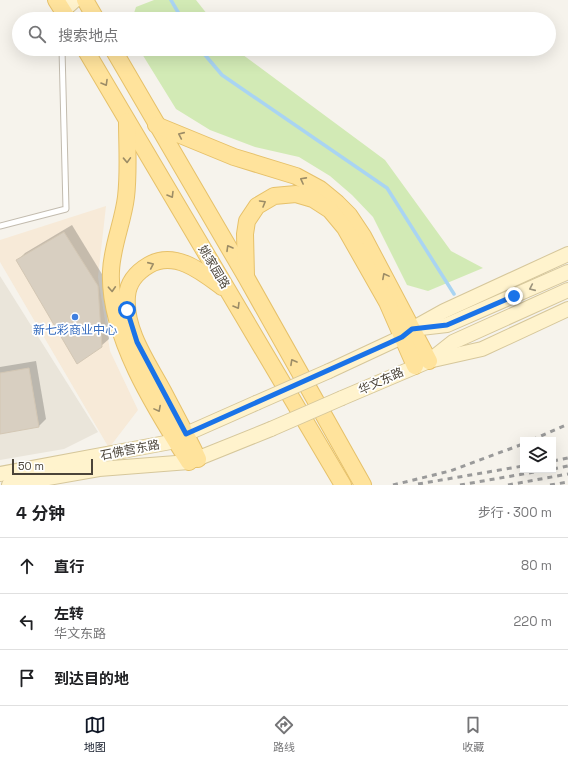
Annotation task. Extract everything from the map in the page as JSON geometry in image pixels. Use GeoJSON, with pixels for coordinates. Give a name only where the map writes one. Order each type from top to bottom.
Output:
{"type":"FeatureCollection","features":[{"type":"Feature","properties":{"kind":"main road"},"geometry":{"type":"LineString","coordinates":[[63,10],[75,0]]}},
{"type":"Feature","properties":{"kind":"main road"},"geometry":{"type":"LineString","coordinates":[[86,0],[92,12]]}},
{"type":"Feature","properties":{"kind":"main road","name":"姚家园路"},"geometry":{"type":"LineString","coordinates":[[89,56],[343,485]]}},
{"type":"Feature","properties":{"kind":"main road","name":"姚家园路"},"geometry":{"type":"LineString","coordinates":[[117,56],[246,277],[363,485]]}},
{"type":"Feature","properties":{"kind":"main road"},"geometry":{"type":"LineString","coordinates":[[127,121],[126,198],[111,271],[113,308],[119,330],[128,352],[194,460]]}},
{"type":"Feature","properties":{"kind":"main road"},"geometry":{"type":"LineString","coordinates":[[156,125],[234,156],[296,176],[320,189],[349,215],[363,236],[422,363],[482,349],[568,309]]}},
{"type":"Feature","properties":{"kind":"main road"},"geometry":{"type":"LineString","coordinates":[[246,277],[245,234],[247,221],[257,206],[274,196],[296,194],[312,199],[330,210],[345,228],[387,302],[407,333]]}},
{"type":"Feature","properties":{"kind":"main road"},"geometry":{"type":"LineString","coordinates":[[181,438],[256,402],[329,371],[407,333],[444,311],[568,254]]}},
{"type":"Feature","properties":{"kind":"main road"},"geometry":{"type":"LineString","coordinates":[[181,438],[131,326],[127,310],[127,296],[131,282],[139,272],[150,264],[173,260],[196,267],[228,291]]}},
{"type":"Feature","properties":{"kind":"main road"},"geometry":{"type":"LineString","coordinates":[[407,333],[447,325],[568,272]]}},
{"type":"Feature","properties":{"kind":"main road","name":"华文东路"},"geometry":{"type":"LineString","coordinates":[[194,460],[271,429],[422,363],[453,342],[568,290]]}},
{"type":"Feature","properties":{"kind":"main road","name":"石佛营东路"},"geometry":{"type":"LineString","coordinates":[[0,474],[181,438]]}},
{"type":"Feature","properties":{"kind":"main road","name":"石佛营东路"},"geometry":{"type":"LineString","coordinates":[[9,485],[99,469],[194,460]]}},
{"type":"Feature","properties":{"kind":"lane"},"geometry":{"type":"LineString","coordinates":[[0,226],[66,209],[62,56]]}},
{"type":"Feature","properties":{"kind":"shaded area","name":"新七彩商业中心"},"geometry":{"type":"Polygon","coordinates":[[[106,206],[98,277],[110,351],[138,410],[109,448],[0,262],[0,240],[106,206]]]}},
{"type":"Feature","properties":{"kind":"shaded area"},"geometry":{"type":"Polygon","coordinates":[[[0,276],[98,432],[64,449],[0,460],[0,276]]]}},
{"type":"Feature","properties":{"kind":"green space"},"geometry":{"type":"Polygon","coordinates":[[[154,0],[196,0],[205,12],[134,12],[136,7],[154,0]]]}},
{"type":"Feature","properties":{"kind":"green space"},"geometry":{"type":"Polygon","coordinates":[[[143,56],[244,56],[385,160],[451,251],[483,268],[428,291],[407,285],[373,217],[352,195],[330,176],[299,157],[255,147],[210,130],[176,109],[143,56]]]}},
{"type":"Feature","properties":{"kind":"building","name":"新七彩商业中心"},"geometry":{"type":"Polygon","coordinates":[[[64,232],[98,286],[102,347],[77,364],[16,260],[64,232]]]}},
{"type":"Feature","properties":{"kind":"building"},"geometry":{"type":"Polygon","coordinates":[[[29,368],[39,427],[0,434],[0,373],[29,368]]]}},
{"type":"Feature","properties":{"kind":"waterway"},"geometry":{"type":"LineString","coordinates":[[171,0],[178,12]]}},
{"type":"Feature","properties":{"kind":"waterway"},"geometry":{"type":"LineString","coordinates":[[206,56],[222,75],[387,188],[454,294]]}},
{"type":"Feature","properties":{"kind":"railway"},"geometry":{"type":"LineString","coordinates":[[539,437],[568,424]]}},
{"type":"Feature","properties":{"kind":"railway"},"geometry":{"type":"LineString","coordinates":[[393,485],[450,471],[520,445]]}},
{"type":"Feature","properties":{"kind":"railway"},"geometry":{"type":"LineString","coordinates":[[556,460],[568,458]]}},
{"type":"Feature","properties":{"kind":"railway"},"geometry":{"type":"LineString","coordinates":[[556,468],[568,466]]}},
{"type":"Feature","properties":{"kind":"railway"},"geometry":{"type":"LineString","coordinates":[[418,484],[520,467]]}},
{"type":"Feature","properties":{"kind":"railway"},"geometry":{"type":"LineString","coordinates":[[460,485],[529,473]]}},
{"type":"Feature","properties":{"kind":"railway"},"geometry":{"type":"LineString","coordinates":[[508,485],[568,474]]}},
{"type":"Feature","properties":{"kind":"railway"},"geometry":{"type":"LineString","coordinates":[[550,485],[568,482]]}},
{"type":"Feature","properties":{"kind":"place","name":"新七彩商业中心"},"geometry":{"type":"Point","coordinates":[75,317]}},
{"type":"Feature","properties":{"kind":"route"},"geometry":{"type":"LineString","coordinates":[[127,310],[137,342],[186,434],[329,371],[402,337],[412,329],[447,325],[514,296]]}}]}
